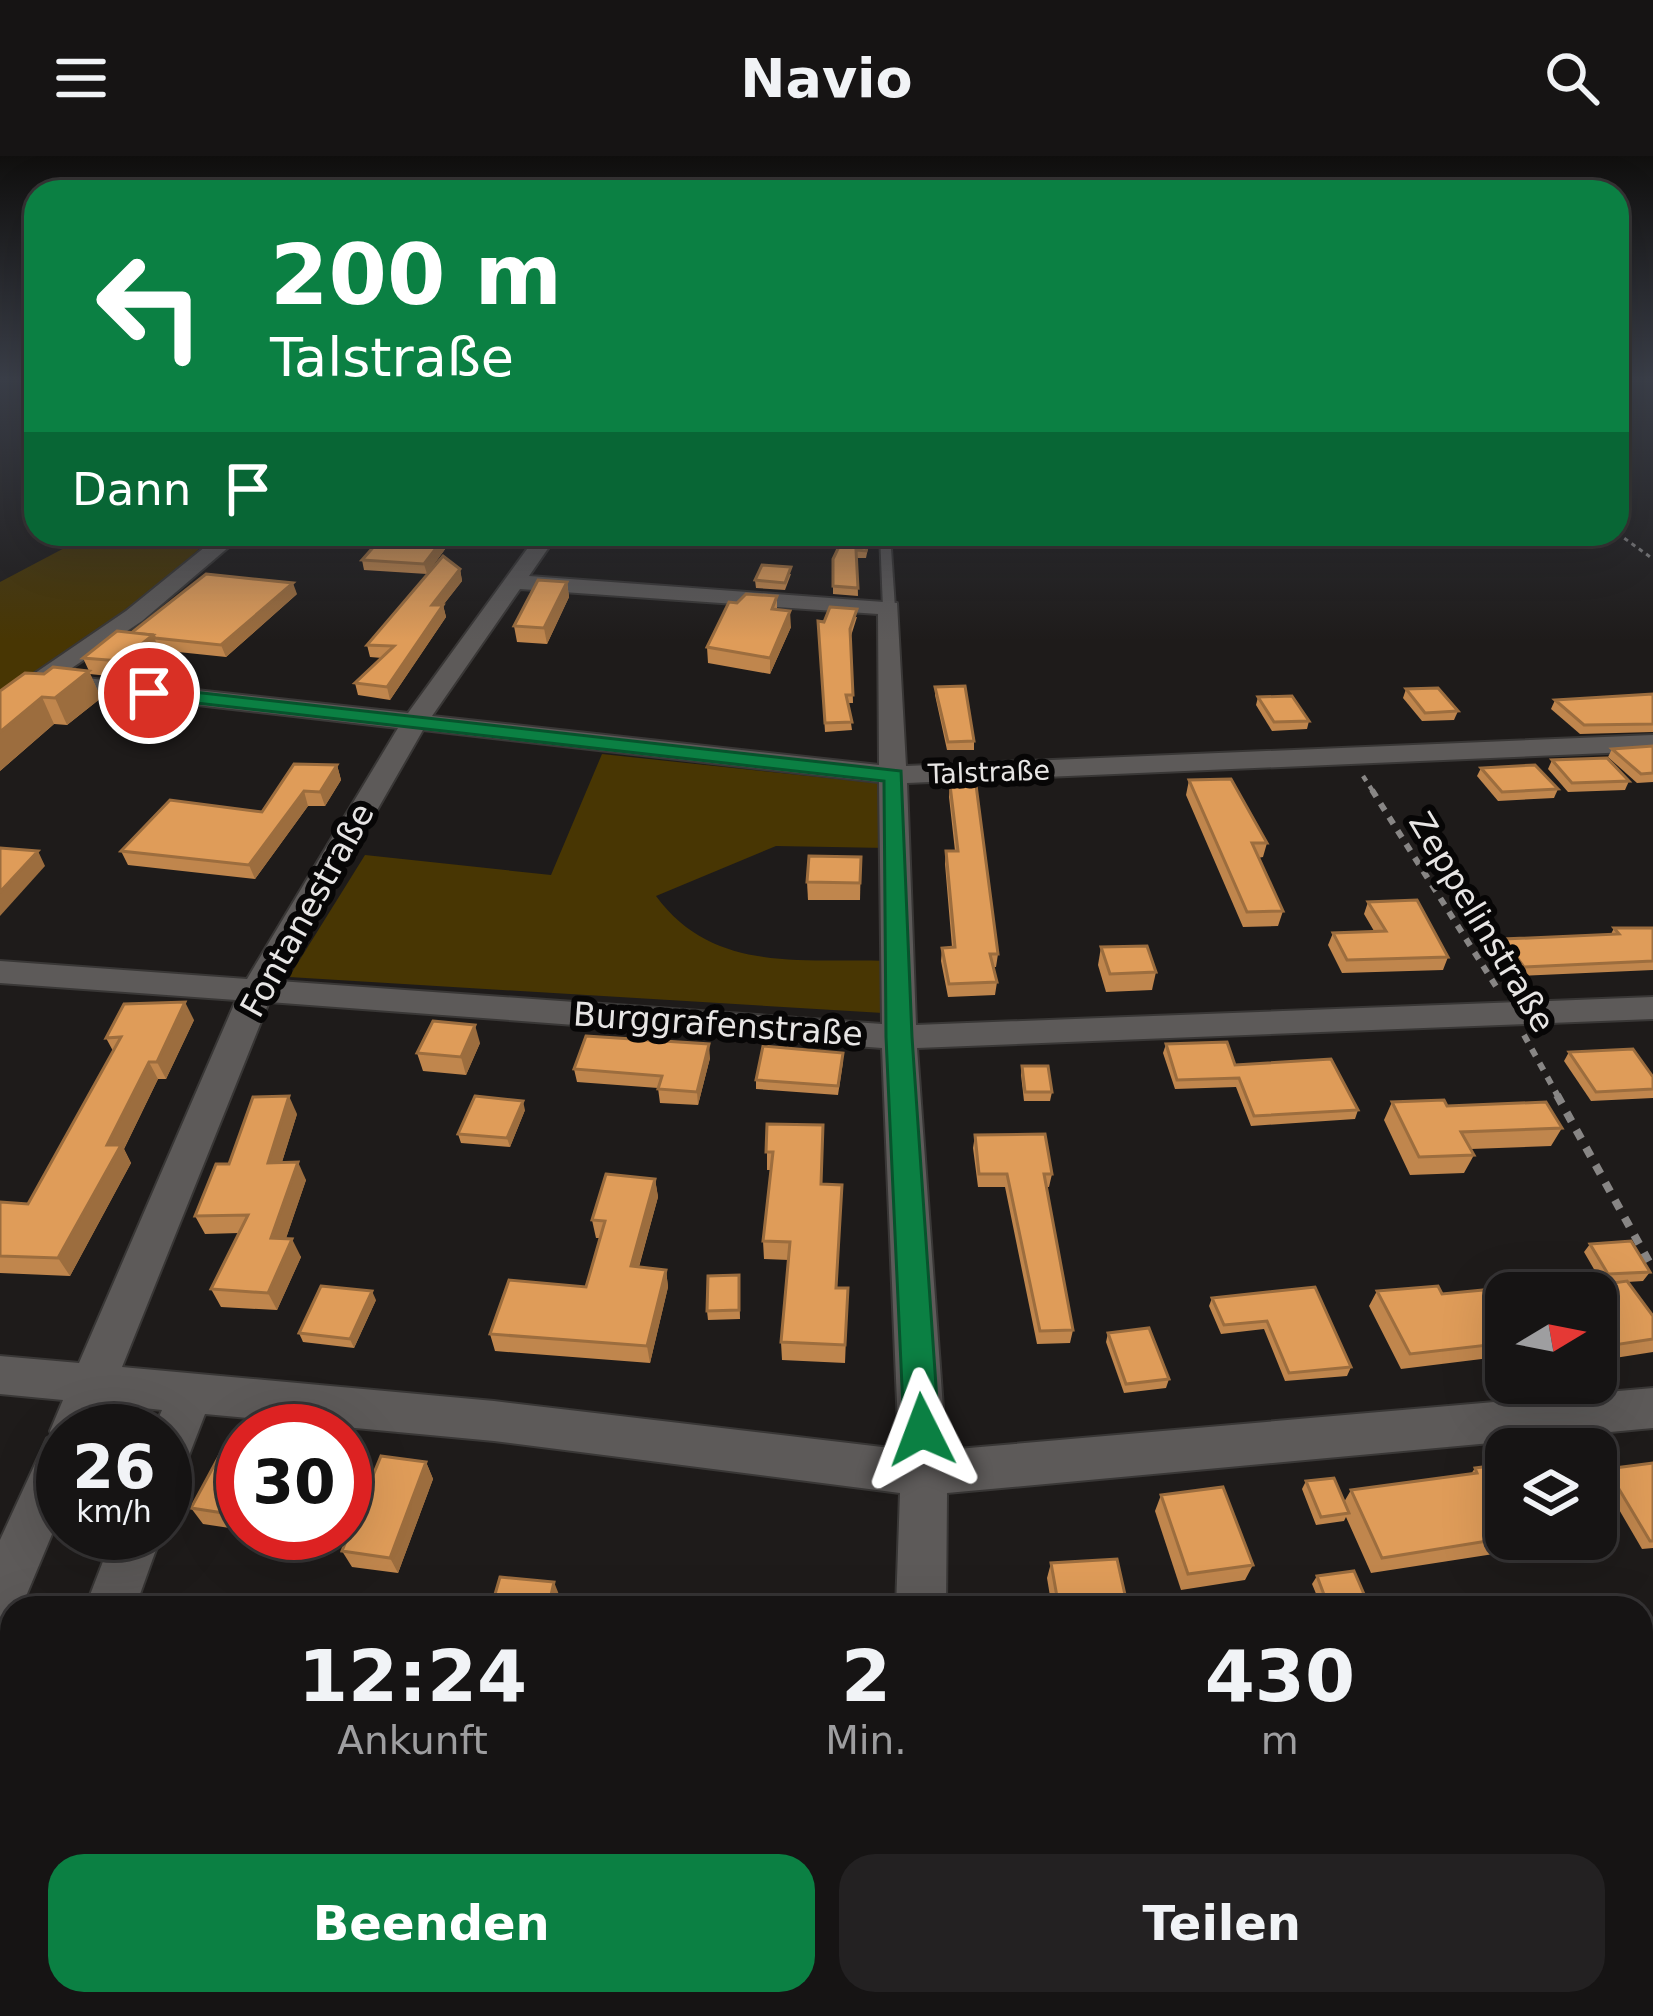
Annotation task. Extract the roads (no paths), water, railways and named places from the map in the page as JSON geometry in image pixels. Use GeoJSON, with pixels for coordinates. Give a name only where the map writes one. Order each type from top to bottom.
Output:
{"type":"FeatureCollection","features":[{"type":"Feature","properties":{"kind":"street"},"geometry":{"type":"LineString","coordinates":[[0,709],[146,608],[221,546]]}},
{"type":"Feature","properties":{"kind":"street","name":"Fontanestraße"},"geometry":{"type":"LineString","coordinates":[[85,1404],[256,992],[414,723],[540,546]]}},
{"type":"Feature","properties":{"kind":"street"},"geometry":{"type":"LineString","coordinates":[[517,582],[889,608],[899,1037],[924,1474],[922,1596]]}},
{"type":"Feature","properties":{"kind":"street","name":"Talstraße"},"geometry":{"type":"LineString","coordinates":[[42,680],[894,776],[1653,743]]}},
{"type":"Feature","properties":{"kind":"street","name":"Burggrafenstraße"},"geometry":{"type":"LineString","coordinates":[[0,972],[899,1037],[1653,1008]]}},
{"type":"Feature","properties":{"kind":"street"},"geometry":{"type":"LineString","coordinates":[[0,1375],[494,1421],[924,1474],[1653,1408]]}},
{"type":"Feature","properties":{"kind":"street"},"geometry":{"type":"LineString","coordinates":[[186,1404],[191,1391]]}},
{"type":"Feature","properties":{"kind":"street"},"geometry":{"type":"LineString","coordinates":[[0,1596],[36,1515]]}},
{"type":"Feature","properties":{"kind":"street"},"geometry":{"type":"LineString","coordinates":[[114,1596],[128,1560]]}},
{"type":"Feature","properties":{"kind":"lane"},"geometry":{"type":"LineString","coordinates":[[886,546],[889,608]]}}]}
